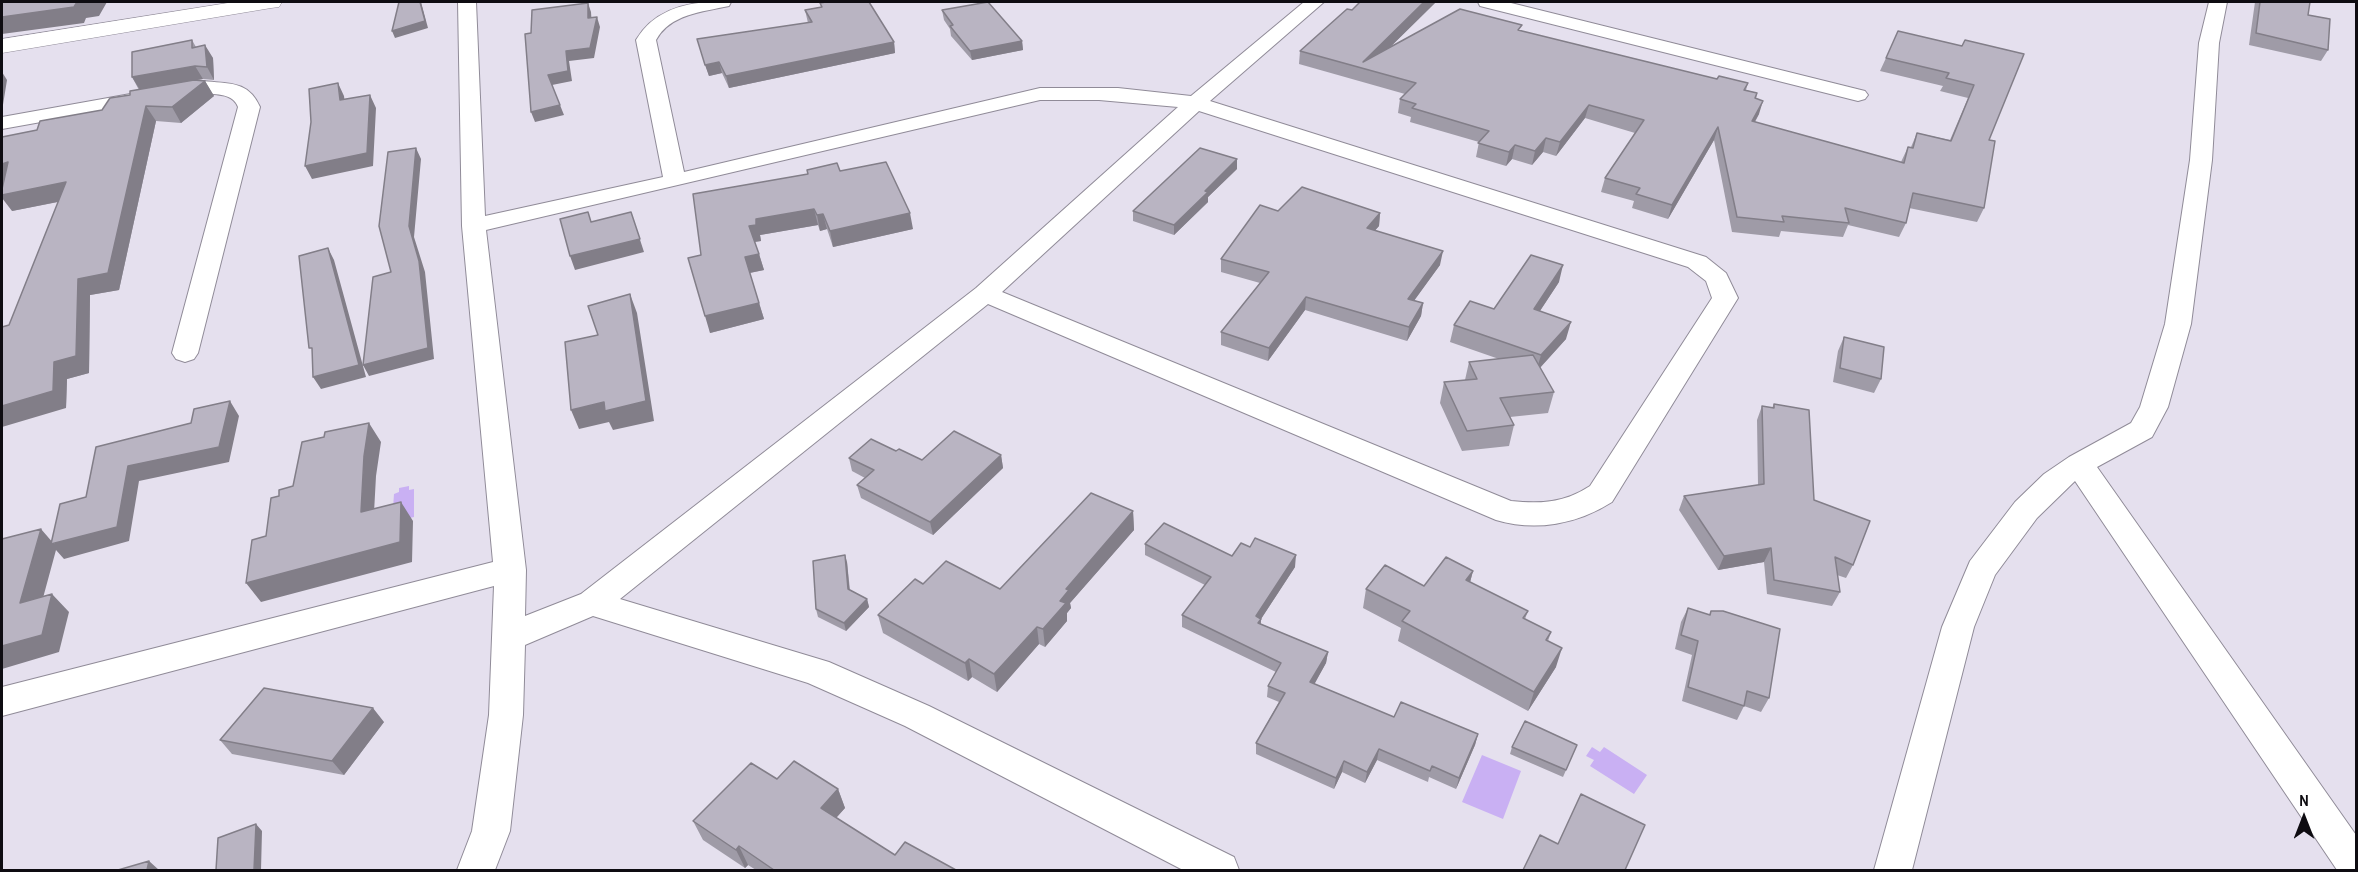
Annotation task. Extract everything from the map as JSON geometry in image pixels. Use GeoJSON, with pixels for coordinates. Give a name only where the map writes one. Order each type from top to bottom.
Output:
{"type":"FeatureCollection","features":[{"type":"Feature","properties":{"kind":"street"},"geometry":{"type":"LineString","coordinates":[[2,46],[272,2]]}},
{"type":"Feature","properties":{"kind":"street"},"geometry":{"type":"LineString","coordinates":[[467,2],[474,226],[510,570],[506,715],[491,831],[476,870]]}},
{"type":"Feature","properties":{"kind":"street"},"geometry":{"type":"LineString","coordinates":[[675,181],[646,40],[649,32],[671,16],[691,8],[722,2]]}},
{"type":"Feature","properties":{"kind":"street"},"geometry":{"type":"LineString","coordinates":[[509,637],[592,603],[985,294],[1195,103],[1315,2]]}},
{"type":"Feature","properties":{"kind":"street"},"geometry":{"type":"LineString","coordinates":[[1487,2],[1858,95]]}},
{"type":"Feature","properties":{"kind":"street"},"geometry":{"type":"LineString","coordinates":[[1893,870],[1958,627],[1981,570],[2026,510],[2054,482],[2079,464],[2142,430],[2154,407],[2178,324],[2201,160],[2209,43],[2218,2]]}},
{"type":"Feature","properties":{"kind":"street"},"geometry":{"type":"LineString","coordinates":[[2,123],[203,87],[237,91],[245,97],[249,107],[185,353]]}},
{"type":"Feature","properties":{"kind":"street"},"geometry":{"type":"LineString","coordinates":[[474,226],[675,181],[1040,94],[1096,93],[1152,96],[1195,103],[1696,262],[1718,278],[1725,298],[1601,494],[1585,505],[1560,513],[1533,515],[1507,512],[985,294]]}},
{"type":"Feature","properties":{"kind":"street"},"geometry":{"type":"LineString","coordinates":[[2079,464],[2356,866]]}},
{"type":"Feature","properties":{"kind":"street"},"geometry":{"type":"LineString","coordinates":[[2,702],[510,570]]}},
{"type":"Feature","properties":{"kind":"street"},"geometry":{"type":"LineString","coordinates":[[592,603],[817,672],[917,716],[1220,870]]}},
{"type":"Feature","properties":{"kind":"shaded area"},"geometry":{"type":"Polygon","coordinates":[[[409,486],[409,490],[414,489],[414,517],[392,522],[394,494],[399,492],[399,488],[409,486]]]}},
{"type":"Feature","properties":{"kind":"shaded area"},"geometry":{"type":"Polygon","coordinates":[[[1592,747],[1600,752],[1604,747],[1647,775],[1634,794],[1590,766],[1594,760],[1586,756],[1592,747]]]}},
{"type":"Feature","properties":{"kind":"shaded area"},"geometry":{"type":"Polygon","coordinates":[[[1482,755],[1521,771],[1503,819],[1462,802],[1482,755]]]}},
{"type":"Feature","properties":{"kind":"building"},"geometry":{"type":"Polygon","coordinates":[[[2,2],[77,2],[74,7],[2,17],[2,2]]]}},
{"type":"Feature","properties":{"kind":"building"},"geometry":{"type":"Polygon","coordinates":[[[399,2],[420,2],[425,21],[392,31],[399,2]]]}},
{"type":"Feature","properties":{"kind":"building"},"geometry":{"type":"Polygon","coordinates":[[[869,2],[894,42],[726,76],[719,62],[705,65],[697,39],[812,22],[805,10],[822,7],[820,3],[869,2]]]}},
{"type":"Feature","properties":{"kind":"building"},"geometry":{"type":"Polygon","coordinates":[[[988,2],[1022,41],[970,51],[950,26],[953,25],[942,10],[988,2]]]}},
{"type":"Feature","properties":{"kind":"building"},"geometry":{"type":"Polygon","coordinates":[[[1360,2],[1424,2],[1363,62],[1460,9],[1522,25],[1518,30],[1717,79],[1719,76],[1748,83],[1744,90],[1757,93],[1755,98],[1763,101],[1752,121],[1904,163],[1908,147],[1913,148],[1917,133],[1951,141],[1974,85],[1946,78],[1949,73],[1886,58],[1898,31],[1962,46],[1965,40],[2024,54],[1989,140],[1995,141],[1984,208],[1913,193],[1906,223],[1845,208],[1849,223],[1782,216],[1784,222],[1737,217],[1718,127],[1672,205],[1636,194],[1640,188],[1605,178],[1644,120],[1589,105],[1560,142],[1546,138],[1535,151],[1515,145],[1509,152],[1478,143],[1489,131],[1412,108],[1416,104],[1400,99],[1416,83],[1300,51],[1347,9],[1352,10],[1360,2]]]}},
{"type":"Feature","properties":{"kind":"building"},"geometry":{"type":"Polygon","coordinates":[[[2260,2],[2310,2],[2308,15],[2330,19],[2328,50],[2256,33],[2260,2]]]}},
{"type":"Feature","properties":{"kind":"building"},"geometry":{"type":"Polygon","coordinates":[[[588,3],[588,18],[597,17],[590,48],[566,51],[568,71],[548,75],[560,105],[531,112],[525,34],[531,33],[532,10],[588,3]]]}},
{"type":"Feature","properties":{"kind":"building"},"geometry":{"type":"Polygon","coordinates":[[[192,40],[192,48],[205,45],[207,67],[195,66],[132,77],[132,52],[192,40]]]}},
{"type":"Feature","properties":{"kind":"building"},"geometry":{"type":"Polygon","coordinates":[[[194,80],[205,81],[172,107],[146,106],[108,273],[78,279],[76,356],[54,362],[53,391],[2,406],[2,327],[9,325],[66,182],[2,195],[8,162],[2,164],[2,137],[37,130],[40,121],[102,110],[110,98],[130,95],[130,91],[194,80]]]}},
{"type":"Feature","properties":{"kind":"building"},"geometry":{"type":"Polygon","coordinates":[[[338,83],[340,100],[370,95],[367,153],[305,166],[311,122],[309,89],[338,83]]]}},
{"type":"Feature","properties":{"kind":"building"},"geometry":{"type":"Polygon","coordinates":[[[416,148],[409,226],[419,261],[428,348],[363,365],[373,277],[391,272],[379,226],[388,152],[416,148]]]}},
{"type":"Feature","properties":{"kind":"building"},"geometry":{"type":"Polygon","coordinates":[[[1200,148],[1237,159],[1205,191],[1208,192],[1174,225],[1133,211],[1200,148]]]}},
{"type":"Feature","properties":{"kind":"building"},"geometry":{"type":"Polygon","coordinates":[[[886,162],[910,213],[830,231],[823,214],[817,215],[814,209],[756,219],[756,225],[749,226],[759,254],[745,257],[759,303],[705,316],[688,258],[701,255],[693,194],[808,174],[807,170],[837,163],[840,171],[886,162]]]}},
{"type":"Feature","properties":{"kind":"building"},"geometry":{"type":"Polygon","coordinates":[[[1302,187],[1380,213],[1367,228],[1443,251],[1408,299],[1423,303],[1409,327],[1306,297],[1269,348],[1221,332],[1269,272],[1221,259],[1260,205],[1278,211],[1302,187]]]}},
{"type":"Feature","properties":{"kind":"building"},"geometry":{"type":"Polygon","coordinates":[[[588,212],[591,222],[631,212],[640,239],[570,256],[560,219],[588,212]]]}},
{"type":"Feature","properties":{"kind":"building"},"geometry":{"type":"Polygon","coordinates":[[[328,248],[359,365],[313,377],[312,348],[309,348],[299,256],[328,248]]]}},
{"type":"Feature","properties":{"kind":"building"},"geometry":{"type":"Polygon","coordinates":[[[1531,255],[1563,265],[1534,309],[1571,322],[1541,355],[1454,325],[1470,301],[1494,309],[1531,255]]]}},
{"type":"Feature","properties":{"kind":"building"},"geometry":{"type":"Polygon","coordinates":[[[630,294],[646,401],[605,411],[604,402],[571,410],[565,342],[598,335],[588,306],[630,294]]]}},
{"type":"Feature","properties":{"kind":"building"},"geometry":{"type":"Polygon","coordinates":[[[1844,337],[1884,347],[1881,379],[1840,368],[1844,337]]]}},
{"type":"Feature","properties":{"kind":"building"},"geometry":{"type":"Polygon","coordinates":[[[1533,355],[1554,392],[1500,398],[1514,425],[1467,431],[1444,382],[1477,379],[1469,362],[1533,355]]]}},
{"type":"Feature","properties":{"kind":"building"},"geometry":{"type":"Polygon","coordinates":[[[230,401],[219,447],[128,466],[117,527],[51,544],[60,504],[86,497],[96,447],[191,423],[194,409],[230,401]]]}},
{"type":"Feature","properties":{"kind":"building"},"geometry":{"type":"Polygon","coordinates":[[[1774,404],[1809,410],[1814,500],[1870,521],[1853,565],[1835,557],[1840,592],[1774,580],[1771,548],[1724,556],[1684,496],[1764,484],[1762,406],[1774,408],[1774,404]]]}},
{"type":"Feature","properties":{"kind":"building"},"geometry":{"type":"Polygon","coordinates":[[[369,423],[364,456],[361,512],[401,502],[400,542],[246,583],[252,540],[266,536],[271,498],[279,496],[279,490],[293,486],[302,442],[324,437],[325,432],[369,423]]]}},
{"type":"Feature","properties":{"kind":"building"},"geometry":{"type":"Polygon","coordinates":[[[954,431],[1001,455],[930,522],[857,485],[874,470],[849,458],[871,439],[922,460],[954,431]]]}},
{"type":"Feature","properties":{"kind":"building"},"geometry":{"type":"Polygon","coordinates":[[[1091,493],[1133,511],[1066,589],[1069,590],[1060,601],[1066,603],[1043,629],[1037,627],[994,674],[969,659],[965,663],[878,615],[915,579],[923,584],[946,561],[1000,589],[1091,493]]]}},
{"type":"Feature","properties":{"kind":"building"},"geometry":{"type":"Polygon","coordinates":[[[1164,523],[1232,556],[1241,543],[1250,547],[1255,538],[1296,555],[1256,616],[1261,619],[1258,623],[1328,652],[1310,682],[1394,717],[1401,702],[1478,734],[1459,778],[1432,766],[1430,771],[1379,749],[1367,772],[1344,761],[1336,778],[1256,743],[1285,693],[1268,686],[1281,663],[1182,615],[1211,577],[1145,544],[1164,523]]]}},
{"type":"Feature","properties":{"kind":"building"},"geometry":{"type":"Polygon","coordinates":[[[41,529],[20,603],[52,594],[42,635],[2,646],[2,539],[41,529]]]}},
{"type":"Feature","properties":{"kind":"building"},"geometry":{"type":"Polygon","coordinates":[[[845,555],[848,589],[867,599],[844,623],[816,609],[813,561],[845,555]]]}},
{"type":"Feature","properties":{"kind":"building"},"geometry":{"type":"Polygon","coordinates":[[[1446,557],[1473,571],[1466,580],[1528,611],[1523,618],[1551,632],[1546,640],[1562,648],[1534,692],[1402,621],[1410,611],[1366,589],[1385,565],[1424,586],[1446,557]]]}},
{"type":"Feature","properties":{"kind":"building"},"geometry":{"type":"Polygon","coordinates":[[[1688,608],[1710,615],[1711,611],[1723,611],[1780,629],[1769,698],[1747,691],[1744,706],[1688,687],[1698,641],[1681,635],[1688,608]]]}},
{"type":"Feature","properties":{"kind":"building"},"geometry":{"type":"Polygon","coordinates":[[[264,688],[373,708],[332,761],[220,740],[264,688]]]}},
{"type":"Feature","properties":{"kind":"building"},"geometry":{"type":"Polygon","coordinates":[[[1525,721],[1577,745],[1566,770],[1512,747],[1525,721]]]}},
{"type":"Feature","properties":{"kind":"building"},"geometry":{"type":"Polygon","coordinates":[[[794,761],[838,789],[821,808],[895,855],[905,842],[956,870],[774,870],[739,846],[736,850],[693,821],[751,763],[777,779],[794,761]]]}},
{"type":"Feature","properties":{"kind":"building"},"geometry":{"type":"Polygon","coordinates":[[[1581,794],[1645,825],[1625,870],[1523,870],[1540,835],[1558,844],[1581,794]]]}},
{"type":"Feature","properties":{"kind":"building"},"geometry":{"type":"Polygon","coordinates":[[[256,824],[254,870],[216,870],[218,838],[256,824]]]}},
{"type":"Feature","properties":{"kind":"building"},"geometry":{"type":"Polygon","coordinates":[[[149,861],[147,870],[118,870],[149,861]]]}}]}
